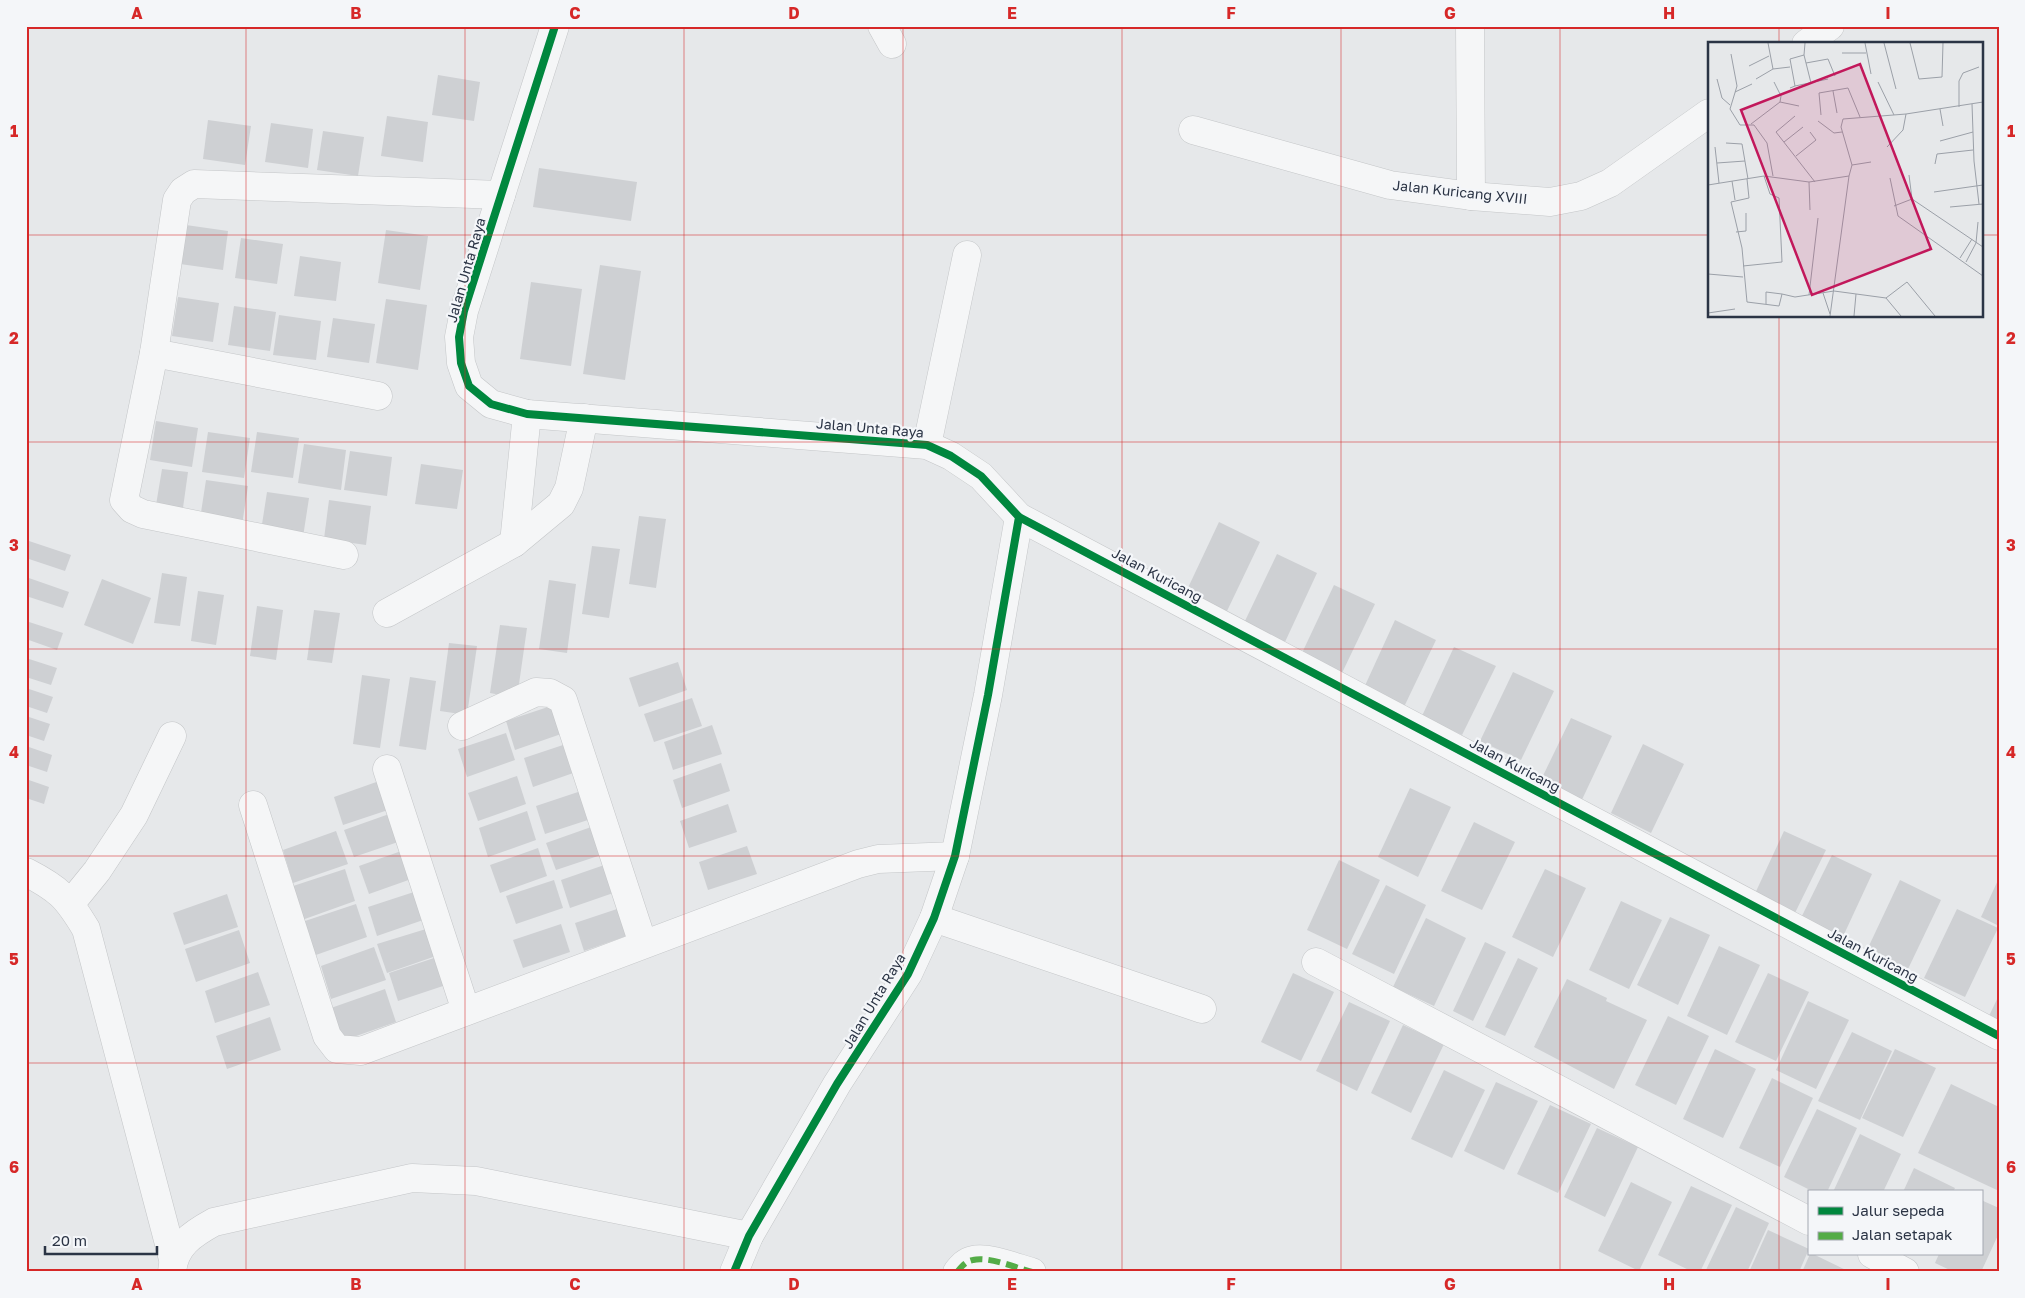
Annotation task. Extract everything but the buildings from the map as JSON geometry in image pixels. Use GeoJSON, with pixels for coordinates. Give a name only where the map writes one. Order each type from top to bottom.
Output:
{"type":"FeatureCollection","features":[{"type":"Feature","properties":{"kind":"street","name":"Jalan Unta Raya"},"geometry":{"type":"LineString","coordinates":[[555,26],[464,311],[460,338],[461,363],[469,386],[491,404],[527,414],[927,445],[951,456],[981,476],[1019,517],[988,695],[955,856],[934,918],[908,974],[837,1084],[749,1236],[734,1272]]}},
{"type":"Feature","properties":{"kind":"street"},"geometry":{"type":"LineString","coordinates":[[1470,26],[1471,196]]}},
{"type":"Feature","properties":{"kind":"street"},"geometry":{"type":"LineString","coordinates":[[1809,42],[1830,26]]}},
{"type":"Feature","properties":{"kind":"street","name":"Jalan Kuricang XVIII"},"geometry":{"type":"LineString","coordinates":[[1193,130],[1390,185],[1471,196],[1550,202],[1582,196],[1610,184],[1708,114]]}},
{"type":"Feature","properties":{"kind":"street"},"geometry":{"type":"LineString","coordinates":[[344,555],[143,514],[132,509],[124,500],[154,353],[177,200],[183,191],[194,184],[502,195]]}},
{"type":"Feature","properties":{"kind":"street"},"geometry":{"type":"LineString","coordinates":[[927,445],[967,256]]}},
{"type":"Feature","properties":{"kind":"street"},"geometry":{"type":"LineString","coordinates":[[154,353],[378,396]]}},
{"type":"Feature","properties":{"kind":"street"},"geometry":{"type":"LineString","coordinates":[[514,543],[527,414]]}},
{"type":"Feature","properties":{"kind":"street"},"geometry":{"type":"LineString","coordinates":[[388,613],[514,543],[560,504],[566,496],[584,418]]}},
{"type":"Feature","properties":{"kind":"street","name":"Jalan Kuricang"},"geometry":{"type":"LineString","coordinates":[[1019,517],[1999,1036]]}},
{"type":"Feature","properties":{"kind":"street"},"geometry":{"type":"LineString","coordinates":[[462,726],[536,692],[550,693],[563,700],[643,944]]}},
{"type":"Feature","properties":{"kind":"street"},"geometry":{"type":"LineString","coordinates":[[71,903],[97,871],[130,822],[172,736]]}},
{"type":"Feature","properties":{"kind":"street"},"geometry":{"type":"LineString","coordinates":[[387,769],[466,1011]]}},
{"type":"Feature","properties":{"kind":"street"},"geometry":{"type":"LineString","coordinates":[[253,805],[327,1036],[337,1050],[360,1051],[858,864],[878,859],[955,856]]}},
{"type":"Feature","properties":{"kind":"street"},"geometry":{"type":"LineString","coordinates":[[26,872],[50,884],[71,903],[86,929],[173,1265]]}},
{"type":"Feature","properties":{"kind":"street"},"geometry":{"type":"LineString","coordinates":[[934,918],[1202,1009]]}},
{"type":"Feature","properties":{"kind":"street"},"geometry":{"type":"LineString","coordinates":[[1316,962],[1808,1220]]}},
{"type":"Feature","properties":{"kind":"street"},"geometry":{"type":"LineString","coordinates":[[173,1265],[192,1235],[214,1222],[412,1178],[476,1181],[749,1236]]}},
{"type":"Feature","properties":{"kind":"street"},"geometry":{"type":"LineString","coordinates":[[1876,1256],[1905,1272]]}},
{"type":"Feature","properties":{"kind":"street"},"geometry":{"type":"LineString","coordinates":[[957,1272],[962,1265],[972,1260],[982,1259],[1032,1272]]}},
{"type":"Feature","properties":{"kind":"marked path"},"geometry":{"type":"LineString","coordinates":[[957,1272],[968,1262],[979,1259],[994,1261],[1032,1272]]}},
{"type":"Feature","properties":{"kind":"cycle path"},"geometry":{"type":"LineString","coordinates":[[555,26],[464,311],[459,337],[461,363],[469,386],[491,404],[527,414],[927,445],[951,456],[981,476],[1019,517],[988,695],[955,856],[934,918],[908,974],[837,1084],[749,1236],[734,1272]]}},
{"type":"Feature","properties":{"kind":"cycle path"},"geometry":{"type":"LineString","coordinates":[[1019,517],[1999,1036]]}}]}
